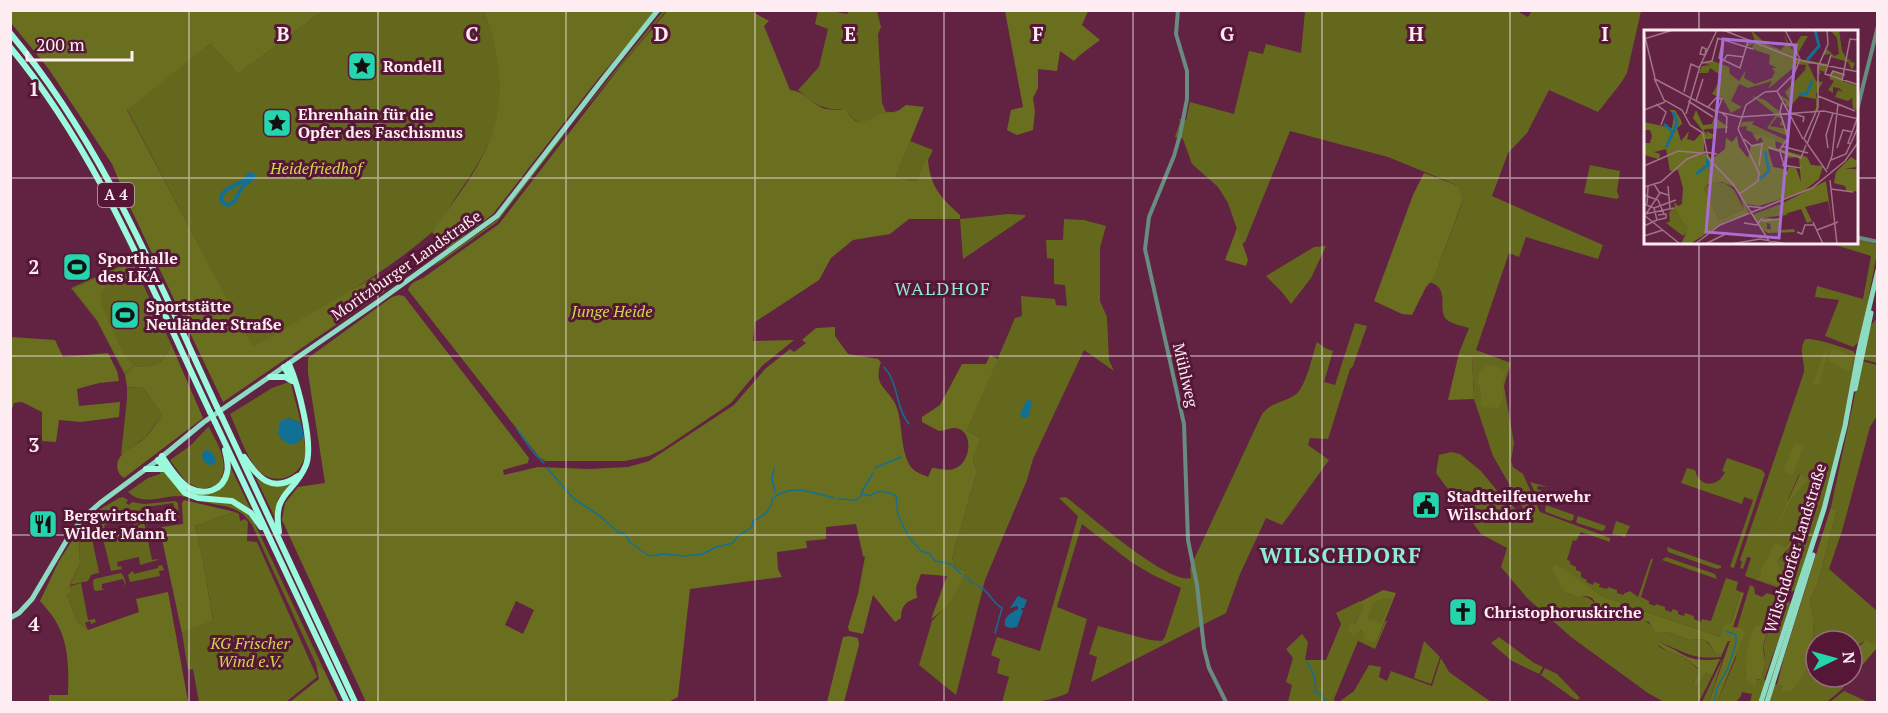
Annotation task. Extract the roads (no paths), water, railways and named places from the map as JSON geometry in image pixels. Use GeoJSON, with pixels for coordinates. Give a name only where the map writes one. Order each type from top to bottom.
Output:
{"type":"FeatureCollection","features":[{"type":"Feature","properties":{"kind":"highway","name":"A 4"},"geometry":{"type":"LineString","coordinates":[[10,33],[58,95],[97,159],[131,225],[355,702]]}},
{"type":"Feature","properties":{"kind":"highway","name":"A 4"},"geometry":{"type":"LineString","coordinates":[[10,47],[50,100],[93,170],[122,226],[347,702]]}},
{"type":"Feature","properties":{"kind":"highway"},"geometry":{"type":"LineString","coordinates":[[287,366],[301,407]]}},
{"type":"Feature","properties":{"kind":"highway"},"geometry":{"type":"LineString","coordinates":[[282,544],[277,518],[278,507],[283,495],[302,472],[308,460],[309,445],[297,384],[287,366]]}},
{"type":"Feature","properties":{"kind":"highway"},"geometry":{"type":"LineString","coordinates":[[270,377],[285,377],[292,381]]}},
{"type":"Feature","properties":{"kind":"highway"},"geometry":{"type":"LineString","coordinates":[[160,458],[186,486],[195,491],[210,491],[220,486],[227,475],[227,460],[222,438]]}},
{"type":"Feature","properties":{"kind":"highway"},"geometry":{"type":"LineString","coordinates":[[233,441],[256,474],[268,482],[284,483],[302,472]]}},
{"type":"Feature","properties":{"kind":"highway"},"geometry":{"type":"LineString","coordinates":[[160,458],[179,488],[192,496],[232,501],[247,510],[272,542]]}},
{"type":"Feature","properties":{"kind":"highway"},"geometry":{"type":"LineString","coordinates":[[146,469],[165,469]]}},
{"type":"Feature","properties":{"kind":"main road","name":"Moritzburger Landstraße"},"geometry":{"type":"LineString","coordinates":[[10,618],[24,609],[32,599],[63,546],[78,524],[93,509],[212,416],[287,366],[497,216],[658,10]]}},
{"type":"Feature","properties":{"kind":"main road","name":"Wilschdorfer Landstraße"},"geometry":{"type":"LineString","coordinates":[[1761,702],[1824,509],[1845,426],[1858,350],[1878,270]]}},
{"type":"Feature","properties":{"kind":"main road","name":"Wilschdorfer Landstraße"},"geometry":{"type":"LineString","coordinates":[[1767,702],[1838,471],[1873,294]]}},
{"type":"Feature","properties":{"kind":"street","name":"Mühlweg"},"geometry":{"type":"LineString","coordinates":[[1178,10],[1176,34],[1189,83],[1180,135],[1149,217],[1145,249],[1184,424],[1188,540],[1197,585],[1201,628],[1209,668],[1226,702]]}},
{"type":"Feature","properties":{"kind":"street"},"geometry":{"type":"LineString","coordinates":[[1858,110],[1878,26]]}},
{"type":"Feature","properties":{"kind":"street"},"geometry":{"type":"LineString","coordinates":[[1869,240],[1878,236]]}},
{"type":"Feature","properties":{"kind":"street"},"geometry":{"type":"LineString","coordinates":[[1858,237],[1878,242]]}},
{"type":"Feature","properties":{"kind":"water"},"geometry":{"type":"Polygon","coordinates":[[[249,172],[255,174],[255,179],[242,189],[239,182],[249,172]]]}},
{"type":"Feature","properties":{"kind":"water"},"geometry":{"type":"Polygon","coordinates":[[[1029,399],[1032,402],[1028,418],[1022,418],[1020,415],[1029,399]]]}},
{"type":"Feature","properties":{"kind":"water"},"geometry":{"type":"Polygon","coordinates":[[[288,418],[301,423],[304,436],[291,445],[282,440],[278,433],[280,421],[288,418]]]}},
{"type":"Feature","properties":{"kind":"water"},"geometry":{"type":"Polygon","coordinates":[[[205,450],[213,454],[215,464],[209,465],[203,461],[202,455],[205,450]]]}},
{"type":"Feature","properties":{"kind":"water"},"geometry":{"type":"Polygon","coordinates":[[[1018,596],[1027,600],[1024,608],[1021,608],[1023,611],[1017,627],[1010,628],[1005,626],[1005,620],[1018,609],[1018,606],[1010,608],[1018,596]]]}},
{"type":"Feature","properties":{"kind":"waterway"},"geometry":{"type":"LineString","coordinates":[[239,183],[226,190],[221,196],[222,202],[227,205],[234,202],[241,189]]}},
{"type":"Feature","properties":{"kind":"waterway"},"geometry":{"type":"LineString","coordinates":[[884,367],[889,373],[901,410],[909,424]]}},
{"type":"Feature","properties":{"kind":"waterway"},"geometry":{"type":"LineString","coordinates":[[517,429],[544,463]]}},
{"type":"Feature","properties":{"kind":"waterway"},"geometry":{"type":"LineString","coordinates":[[875,468],[901,457]]}},
{"type":"Feature","properties":{"kind":"waterway"},"geometry":{"type":"LineString","coordinates":[[547,468],[574,499],[600,516],[618,532],[625,534],[630,542],[649,556],[703,554],[716,547],[733,543],[737,537],[752,527],[753,521],[766,512],[773,498],[781,493],[803,490],[834,498]]}},
{"type":"Feature","properties":{"kind":"waterway"},"geometry":{"type":"LineString","coordinates":[[774,468],[772,479],[775,492]]}},
{"type":"Feature","properties":{"kind":"waterway"},"geometry":{"type":"LineString","coordinates":[[861,493],[873,473]]}},
{"type":"Feature","properties":{"kind":"waterway"},"geometry":{"type":"LineString","coordinates":[[838,499],[856,500],[863,494],[870,496],[880,492],[896,496],[898,515],[908,536],[921,551],[930,554],[935,561],[951,564],[961,574]]}},
{"type":"Feature","properties":{"kind":"waterway"},"geometry":{"type":"LineString","coordinates":[[964,576],[973,583]]}},
{"type":"Feature","properties":{"kind":"waterway"},"geometry":{"type":"LineString","coordinates":[[977,585],[1002,608],[995,633]]}},
{"type":"Feature","properties":{"kind":"waterway"},"geometry":{"type":"LineString","coordinates":[[1714,702],[1717,688],[1728,668],[1736,643],[1736,635],[1726,631]]}},
{"type":"Feature","properties":{"kind":"waterway"},"geometry":{"type":"LineString","coordinates":[[1307,662],[1314,676],[1315,692],[1321,694],[1326,702]]}},
{"type":"Feature","properties":{"kind":"place","name":"Rondell"},"geometry":{"type":"Point","coordinates":[362,66]}},
{"type":"Feature","properties":{"kind":"place","name":"Ehrenhain für die Opfer des Faschismus"},"geometry":{"type":"Point","coordinates":[277,123]}},
{"type":"Feature","properties":{"kind":"place","name":"Sporthalle des LKA"},"geometry":{"type":"Point","coordinates":[77,267]}},
{"type":"Feature","properties":{"kind":"place","name":"Sportstätte Neuländer Straße"},"geometry":{"type":"Point","coordinates":[125,315]}},
{"type":"Feature","properties":{"kind":"place","name":"Stadtteilfeuerwehr Wilschdorf"},"geometry":{"type":"Point","coordinates":[1426,505]}},
{"type":"Feature","properties":{"kind":"place","name":"Bergwirtschaft Wilder Mann"},"geometry":{"type":"Point","coordinates":[43,524]}},
{"type":"Feature","properties":{"kind":"place","name":"Christophoruskirche"},"geometry":{"type":"Point","coordinates":[1463,612]}},
{"type":"Feature","properties":{"kind":"district","name":"WALDHOF"},"geometry":{"type":"Point","coordinates":[943,289]}},
{"type":"Feature","properties":{"kind":"district","name":"WILSCHDORF"},"geometry":{"type":"Point","coordinates":[1341,555]}},
{"type":"Feature","properties":{"kind":"park label","name":"Heidefriedhof"},"geometry":{"type":"Point","coordinates":[316,168]}},
{"type":"Feature","properties":{"kind":"park label","name":"Junge Heide"},"geometry":{"type":"Point","coordinates":[612,311]}},
{"type":"Feature","properties":{"kind":"park label","name":"KG Frischer Wind e.V."},"geometry":{"type":"Point","coordinates":[250,652]}}]}
